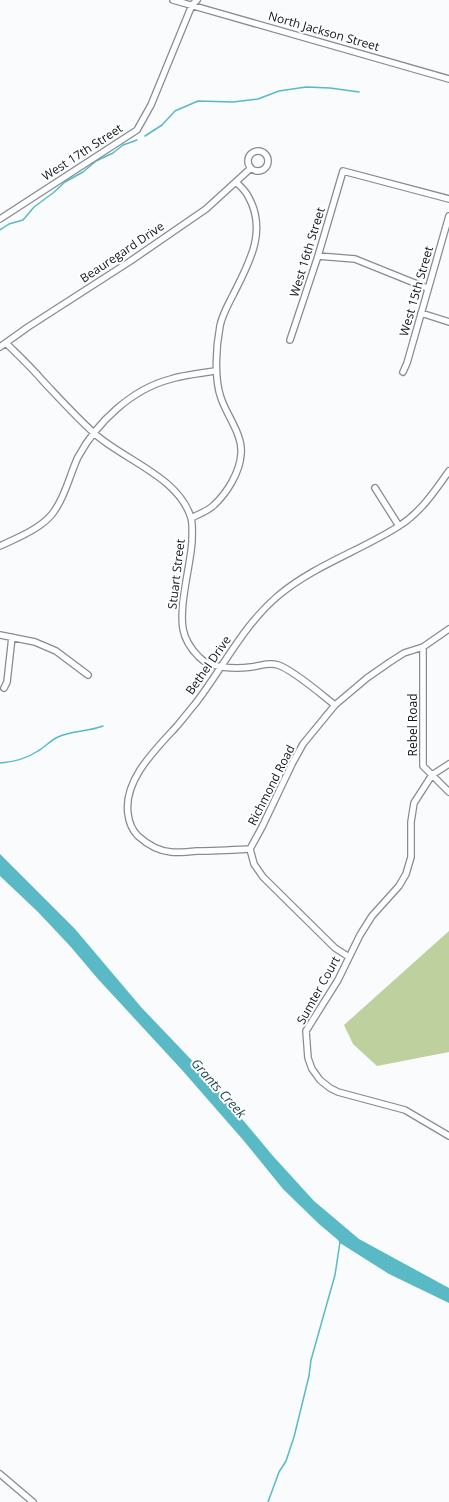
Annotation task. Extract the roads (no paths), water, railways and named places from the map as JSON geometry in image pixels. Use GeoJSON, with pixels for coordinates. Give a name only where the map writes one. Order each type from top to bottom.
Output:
{"type":"FeatureCollection","features":[{"type":"Feature","properties":{"kind":"street","name":"North Jackson Street"},"geometry":{"type":"LineString","coordinates":[[173,0],[449,79]]}},
{"type":"Feature","properties":{"kind":"street","name":"West 17th Street"},"geometry":{"type":"LineString","coordinates":[[0,220],[136,130],[151,105],[192,6],[197,0]]}},
{"type":"Feature","properties":{"kind":"street","name":"Beauregard Drive"},"geometry":{"type":"LineString","coordinates":[[0,347],[206,209],[251,168]]}},
{"type":"Feature","properties":{"kind":"street","name":"West 16th Street"},"geometry":{"type":"LineString","coordinates":[[290,340],[318,256],[343,171],[449,200]]}},
{"type":"Feature","properties":{"kind":"street"},"geometry":{"type":"LineString","coordinates":[[191,518],[214,505],[224,493],[236,474],[241,454],[238,436],[220,397],[216,371],[220,325],[223,314],[250,262],[256,240],[255,218],[252,205],[247,194],[236,182]]}},
{"type":"Feature","properties":{"kind":"street","name":"West 15th Street"},"geometry":{"type":"LineString","coordinates":[[403,372],[422,313],[427,288],[449,216]]}},
{"type":"Feature","properties":{"kind":"street"},"geometry":{"type":"LineString","coordinates":[[318,256],[354,259],[427,288]]}},
{"type":"Feature","properties":{"kind":"street"},"geometry":{"type":"LineString","coordinates":[[422,313],[449,322]]}},
{"type":"Feature","properties":{"kind":"street","name":"Stuart Street"},"geometry":{"type":"LineString","coordinates":[[6,343],[42,379],[58,398],[94,433],[112,448],[151,471],[171,486],[181,499],[191,518],[192,535],[191,558],[182,614],[183,630],[189,645],[200,659],[211,664],[222,666],[251,667],[266,663],[279,665],[335,705]]}},
{"type":"Feature","properties":{"kind":"street"},"geometry":{"type":"LineString","coordinates":[[0,546],[40,525],[55,511],[66,489],[78,458],[94,433],[114,411],[151,385],[171,379],[216,371]]}},
{"type":"Feature","properties":{"kind":"street","name":"Bethel Drive"},"geometry":{"type":"LineString","coordinates":[[250,849],[172,852],[156,849],[144,842],[135,833],[129,821],[127,808],[129,792],[149,757],[179,725],[222,666],[249,625],[263,609],[300,579],[399,526],[415,513],[434,494],[449,470]]}},
{"type":"Feature","properties":{"kind":"street"},"geometry":{"type":"LineString","coordinates":[[375,488],[399,526]]}},
{"type":"Feature","properties":{"kind":"street","name":"Richmond Road"},"geometry":{"type":"LineString","coordinates":[[250,849],[303,744],[335,705],[367,678],[404,653],[423,647],[449,629]]}},
{"type":"Feature","properties":{"kind":"street"},"geometry":{"type":"LineString","coordinates":[[0,635],[34,642],[56,651],[88,675]]}},
{"type":"Feature","properties":{"kind":"street"},"geometry":{"type":"LineString","coordinates":[[4,688],[7,682],[12,637]]}},
{"type":"Feature","properties":{"kind":"street","name":"Rebel Road"},"geometry":{"type":"LineString","coordinates":[[423,647],[423,766],[449,792]]}},
{"type":"Feature","properties":{"kind":"street"},"geometry":{"type":"LineString","coordinates":[[432,775],[449,764]]}},
{"type":"Feature","properties":{"kind":"street","name":"Sumter Court"},"geometry":{"type":"LineString","coordinates":[[432,775],[414,803],[410,822],[411,857],[406,874],[398,886],[372,916],[360,935],[338,980],[306,1031],[308,1058],[312,1069],[320,1080],[330,1088],[338,1092],[405,1110],[449,1136]]}},
{"type":"Feature","properties":{"kind":"street"},"geometry":{"type":"LineString","coordinates":[[250,849],[254,864],[263,877],[335,948],[349,957]]}},
{"type":"Feature","properties":{"kind":"street"},"geometry":{"type":"LineString","coordinates":[[0,1474],[33,1502]]}},
{"type":"Feature","properties":{"kind":"water"},"geometry":{"type":"Polygon","coordinates":[[[0,854],[75,929],[141,1007],[202,1071],[273,1156],[314,1201],[359,1239],[449,1288],[449,1303],[389,1274],[340,1243],[283,1189],[244,1141],[182,1070],[98,979],[70,946],[38,912],[0,876],[0,854]]]}},
{"type":"Feature","properties":{"kind":"waterway"},"geometry":{"type":"LineString","coordinates":[[145,136],[162,125],[175,111],[198,101],[233,102],[258,99],[279,91],[306,87],[330,88],[359,92]]}},
{"type":"Feature","properties":{"kind":"waterway"},"geometry":{"type":"LineString","coordinates":[[0,230],[9,224],[23,220],[34,207],[65,182],[83,172],[96,161],[113,153],[123,145],[137,140]]}},
{"type":"Feature","properties":{"kind":"waterway"},"geometry":{"type":"LineString","coordinates":[[0,763],[15,761],[29,756],[55,738],[63,735],[103,726]]}},
{"type":"Feature","properties":{"kind":"waterway"},"geometry":{"type":"LineString","coordinates":[[268,1502],[279,1472],[286,1461],[294,1437],[309,1376],[311,1360],[335,1275],[340,1242]]}},
{"type":"Feature","properties":{"kind":"water label","name":"Grants Creek"},"geometry":{"type":"Point","coordinates":[219,1088]}}]}
